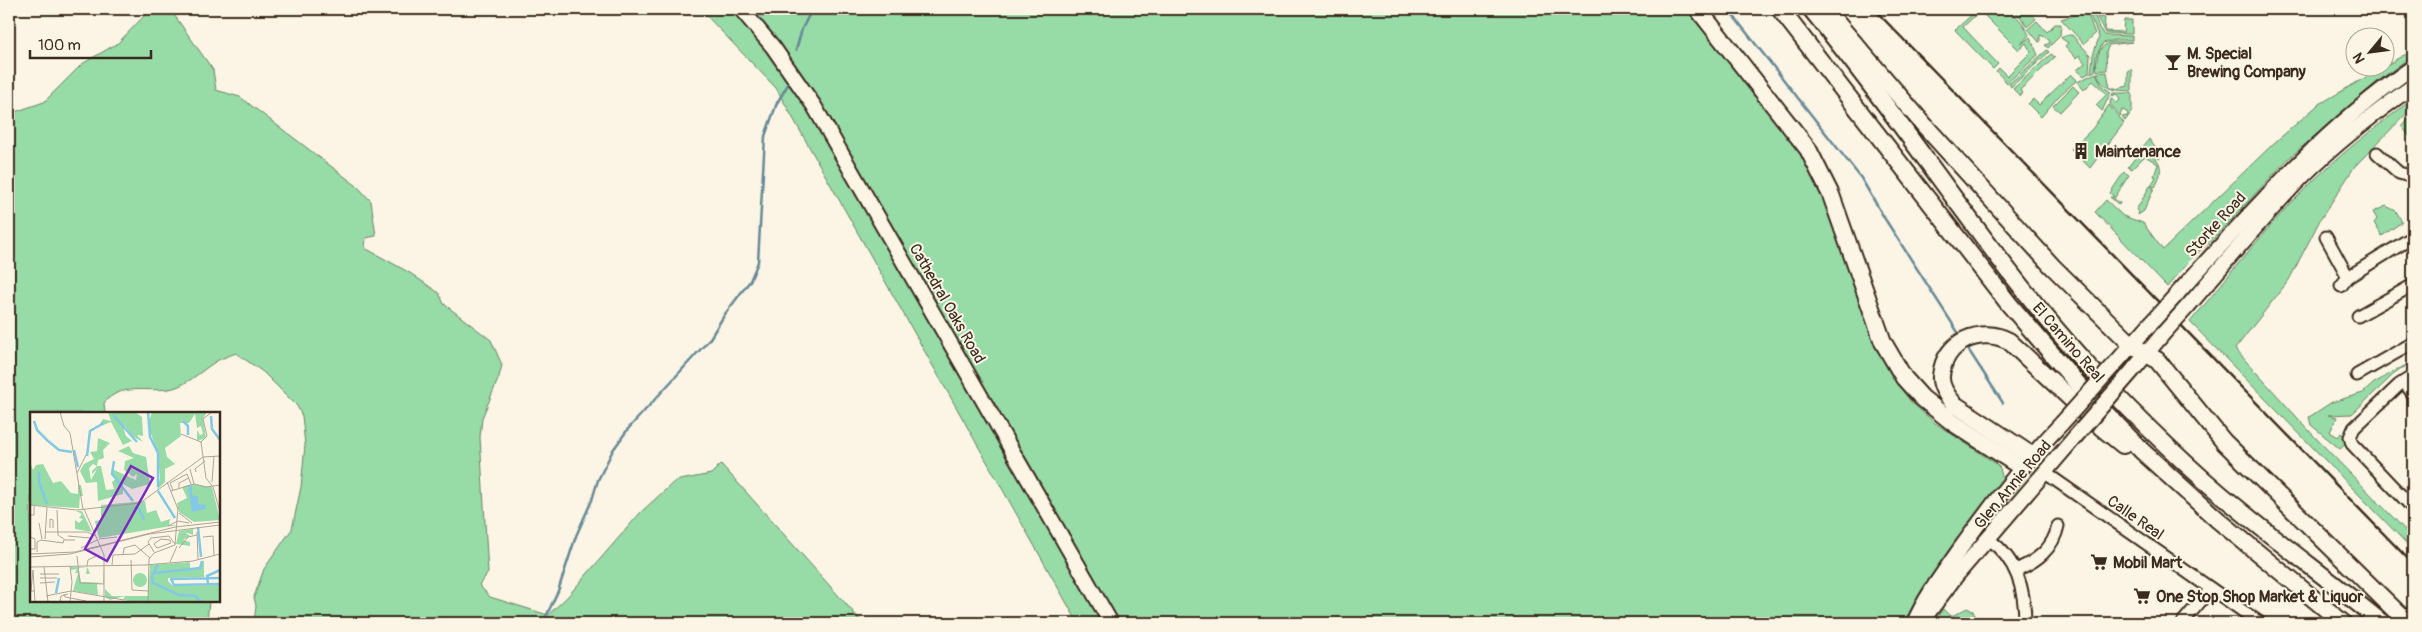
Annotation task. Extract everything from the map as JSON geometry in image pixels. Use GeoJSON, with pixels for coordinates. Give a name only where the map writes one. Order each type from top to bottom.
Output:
{"type":"FeatureCollection","features":[{"type":"Feature","properties":{"kind":"highway"},"geometry":{"type":"LineString","coordinates":[[1698,9],[1808,149],[1835,204],[1883,342],[1904,378],[1922,398],[1952,422],[2026,461]]}},
{"type":"Feature","properties":{"kind":"highway","name":"El Camino Real"},"geometry":{"type":"LineString","coordinates":[[1780,9],[2046,349],[2142,452],[2218,520],[2343,623]]}},
{"type":"Feature","properties":{"kind":"highway","name":"El Camino Real"},"geometry":{"type":"LineString","coordinates":[[1811,9],[1850,56],[2044,314],[2088,366],[2154,433],[2235,506],[2382,623]]}},
{"type":"Feature","properties":{"kind":"highway"},"geometry":{"type":"LineString","coordinates":[[1824,9],[1924,126],[2052,266],[2126,351],[2148,353],[2157,360],[2224,442],[2408,623]]}},
{"type":"Feature","properties":{"kind":"highway"},"geometry":{"type":"LineString","coordinates":[[2026,461],[1954,404],[1945,392],[1941,377],[1944,365],[1954,348],[1973,336],[1997,334],[2009,340],[2100,427],[2218,520]]}},
{"type":"Feature","properties":{"kind":"main road","name":"Cathedral Oaks Road"},"geometry":{"type":"LineString","coordinates":[[741,9],[773,47],[814,106],[1111,623]]}},
{"type":"Feature","properties":{"kind":"main road","name":"Storke Road"},"geometry":{"type":"LineString","coordinates":[[2062,423],[2259,202],[2298,162],[2358,110],[2413,67]]}},
{"type":"Feature","properties":{"kind":"main road","name":"Storke Road"},"geometry":{"type":"LineString","coordinates":[[2133,370],[2275,204],[2305,174],[2367,120],[2413,86]]}},
{"type":"Feature","properties":{"kind":"main road","name":"Glen Annie Road"},"geometry":{"type":"LineString","coordinates":[[1920,623],[1955,577],[2133,370]]}},
{"type":"Feature","properties":{"kind":"main road","name":"Glen Annie Road"},"geometry":{"type":"LineString","coordinates":[[1914,623],[1951,562],[2026,461],[2062,423]]}},
{"type":"Feature","properties":{"kind":"main road"},"geometry":{"type":"LineString","coordinates":[[2026,461],[2044,472]]}},
{"type":"Feature","properties":{"kind":"street"},"geometry":{"type":"LineString","coordinates":[[2378,152],[2399,173],[2413,177]]}},
{"type":"Feature","properties":{"kind":"street"},"geometry":{"type":"LineString","coordinates":[[2326,237],[2345,282],[2413,238]]}},
{"type":"Feature","properties":{"kind":"street"},"geometry":{"type":"LineString","coordinates":[[2358,316],[2413,285]]}},
{"type":"Feature","properties":{"kind":"street"},"geometry":{"type":"LineString","coordinates":[[2358,375],[2413,343]]}},
{"type":"Feature","properties":{"kind":"street"},"geometry":{"type":"LineString","coordinates":[[2413,394],[2408,379],[2352,430],[2350,439],[2352,444],[2413,508]]}},
{"type":"Feature","properties":{"kind":"street","name":"Calle Real"},"geometry":{"type":"LineString","coordinates":[[2044,472],[2260,623]]}},
{"type":"Feature","properties":{"kind":"street"},"geometry":{"type":"LineString","coordinates":[[2016,570],[2039,557],[2049,548],[2056,535],[2058,526]]}},
{"type":"Feature","properties":{"kind":"street"},"geometry":{"type":"LineString","coordinates":[[1988,539],[2007,555],[2016,570],[2022,591],[2025,623]]}},
{"type":"Feature","properties":{"kind":"street"},"geometry":{"type":"LineString","coordinates":[[2182,623],[2211,589]]}},
{"type":"Feature","properties":{"kind":"green space"},"geometry":{"type":"Polygon","coordinates":[[[155,9],[170,9],[213,70],[216,90],[240,97],[357,186],[371,201],[376,236],[366,238],[365,248],[410,273],[439,293],[444,304],[491,340],[502,365],[482,418],[480,437],[488,573],[479,585],[490,597],[548,615],[568,596],[641,512],[675,481],[711,474],[721,464],[863,623],[254,623],[256,606],[254,597],[264,569],[292,529],[301,487],[305,445],[302,416],[297,406],[263,372],[236,353],[217,361],[175,388],[134,390],[118,393],[104,403],[105,412],[30,412],[30,602],[209,602],[207,623],[9,623],[9,114],[44,102],[82,64],[118,43],[148,12],[155,9]]]}},
{"type":"Feature","properties":{"kind":"green space"},"geometry":{"type":"Polygon","coordinates":[[[700,9],[1690,9],[1788,128],[1825,193],[1876,346],[1890,373],[1911,402],[1935,423],[1995,463],[2000,468],[2003,480],[1902,623],[1078,623],[776,88],[700,9]]]}},
{"type":"Feature","properties":{"kind":"green space"},"geometry":{"type":"Polygon","coordinates":[[[1978,9],[1996,9],[2014,14],[2029,35],[2020,45],[2030,37],[2038,55],[2007,83],[1996,71],[1999,68],[2007,76],[2031,52],[2026,43],[2019,50],[1980,11],[1963,27],[1998,64],[1993,69],[1955,30],[1978,9]]]}},
{"type":"Feature","properties":{"kind":"green space"},"geometry":{"type":"Polygon","coordinates":[[[2010,9],[2027,9],[2036,19],[2027,27],[2020,16],[2010,9]]]}},
{"type":"Feature","properties":{"kind":"green space"},"geometry":{"type":"Polygon","coordinates":[[[2082,10],[2088,15],[2095,34],[2084,44],[2061,19],[2075,15],[2082,10]]]}},
{"type":"Feature","properties":{"kind":"green space"},"geometry":{"type":"Polygon","coordinates":[[[2090,16],[2095,16],[2099,28],[2104,35],[2132,36],[2132,40],[2115,40],[2103,43],[2096,56],[2095,71],[2091,73],[2093,55],[2099,37],[2090,16]]]}},
{"type":"Feature","properties":{"kind":"green space"},"geometry":{"type":"Polygon","coordinates":[[[2097,17],[2105,18],[2104,31],[2097,17]]]}},
{"type":"Feature","properties":{"kind":"green space"},"geometry":{"type":"Polygon","coordinates":[[[2124,20],[2132,20],[2132,34],[2105,33],[2104,31],[2123,32],[2124,20]]]}},
{"type":"Feature","properties":{"kind":"green space"},"geometry":{"type":"Polygon","coordinates":[[[2037,21],[2047,32],[2055,24],[2061,24],[2060,36],[2048,48],[2045,45],[2050,43],[2048,38],[2040,35],[2039,42],[2028,29],[2037,21]]]}},
{"type":"Feature","properties":{"kind":"green space"},"geometry":{"type":"Polygon","coordinates":[[[2066,35],[2072,35],[2090,55],[2089,73],[2084,76],[2077,70],[2085,63],[2079,55],[2076,58],[2065,46],[2068,43],[2061,38],[2066,35]]]}},
{"type":"Feature","properties":{"kind":"green space"},"geometry":{"type":"Polygon","coordinates":[[[2132,42],[2109,45],[2106,52],[2107,70],[2097,71],[2099,52],[2108,43],[2132,42]]]}},
{"type":"Feature","properties":{"kind":"green space"},"geometry":{"type":"Polygon","coordinates":[[[2047,50],[2049,52],[2011,87],[2009,84],[2047,50]]]}},
{"type":"Feature","properties":{"kind":"green space"},"geometry":{"type":"Polygon","coordinates":[[[2413,52],[2413,55],[2394,69],[2394,61],[2413,52]]]}},
{"type":"Feature","properties":{"kind":"green space"},"geometry":{"type":"Polygon","coordinates":[[[2051,54],[2055,57],[2020,90],[2022,93],[2020,96],[2013,89],[2051,54]]]}},
{"type":"Feature","properties":{"kind":"green space"},"geometry":{"type":"Polygon","coordinates":[[[2128,70],[2132,70],[2132,91],[2115,90],[2110,88],[2116,89],[2128,86],[2128,70]]]}},
{"type":"Feature","properties":{"kind":"green space"},"geometry":{"type":"Polygon","coordinates":[[[2107,72],[2110,88],[2103,83],[2097,73],[2107,72]]]}},
{"type":"Feature","properties":{"kind":"green space"},"geometry":{"type":"Polygon","coordinates":[[[2096,73],[2102,86],[2111,92],[2102,111],[2096,105],[2107,94],[2093,81],[2084,90],[2077,82],[2096,73]]]}},
{"type":"Feature","properties":{"kind":"green space"},"geometry":{"type":"Polygon","coordinates":[[[2071,74],[2077,80],[2059,96],[2041,117],[2028,104],[2033,99],[2039,105],[2071,74]]]}},
{"type":"Feature","properties":{"kind":"green space"},"geometry":{"type":"Polygon","coordinates":[[[2364,78],[2382,78],[2287,160],[2214,238],[2189,261],[2167,287],[2095,212],[2106,200],[2123,216],[2143,223],[2163,250],[2274,143],[2318,105],[2364,78]]]}},
{"type":"Feature","properties":{"kind":"green space"},"geometry":{"type":"Polygon","coordinates":[[[2073,86],[2079,92],[2060,112],[2053,106],[2073,86]]]}},
{"type":"Feature","properties":{"kind":"green space"},"geometry":{"type":"Polygon","coordinates":[[[2113,93],[2132,93],[2132,111],[2125,121],[2122,117],[2128,116],[2127,112],[2122,110],[2120,116],[2110,104],[2111,98],[2117,103],[2120,100],[2117,94],[2112,96],[2113,93]]]}},
{"type":"Feature","properties":{"kind":"green space"},"geometry":{"type":"Polygon","coordinates":[[[2413,99],[2413,107],[2355,166],[2320,220],[2289,280],[2235,349],[2314,436],[2413,538],[2413,550],[2190,322],[2296,197],[2374,128],[2413,99]]]}},
{"type":"Feature","properties":{"kind":"green space"},"geometry":{"type":"Polygon","coordinates":[[[2109,105],[2124,123],[2090,168],[2071,149],[2092,129],[2109,105]]]}},
{"type":"Feature","properties":{"kind":"green space"},"geometry":{"type":"Polygon","coordinates":[[[2413,114],[2413,140],[2402,127],[2413,114]]]}},
{"type":"Feature","properties":{"kind":"green space"},"geometry":{"type":"Polygon","coordinates":[[[2149,139],[2157,150],[2160,159],[2150,154],[2139,152],[2149,139]]]}},
{"type":"Feature","properties":{"kind":"green space"},"geometry":{"type":"Polygon","coordinates":[[[2144,155],[2155,158],[2160,166],[2158,182],[2155,187],[2151,185],[2156,177],[2154,176],[2158,164],[2145,156],[2132,169],[2128,167],[2135,158],[2144,155]]]}},
{"type":"Feature","properties":{"kind":"green space"},"geometry":{"type":"Polygon","coordinates":[[[2124,172],[2129,175],[2114,199],[2120,203],[2119,205],[2110,197],[2114,197],[2110,193],[2124,172]]]}},
{"type":"Feature","properties":{"kind":"green space"},"geometry":{"type":"Polygon","coordinates":[[[2150,186],[2154,188],[2144,211],[2138,215],[2139,212],[2136,210],[2150,186]]]}},
{"type":"Feature","properties":{"kind":"green space"},"geometry":{"type":"Polygon","coordinates":[[[2386,206],[2396,211],[2402,222],[2382,236],[2374,223],[2377,219],[2373,212],[2386,206]]]}},
{"type":"Feature","properties":{"kind":"green space"},"geometry":{"type":"Polygon","coordinates":[[[2413,361],[2393,375],[2352,414],[2328,415],[2337,417],[2330,432],[2338,437],[2341,433],[2345,436],[2346,444],[2340,449],[2311,425],[2309,417],[2332,402],[2363,393],[2374,383],[2413,361]]]}},
{"type":"Feature","properties":{"kind":"green space"},"geometry":{"type":"Polygon","coordinates":[[[1967,608],[1973,611],[1977,619],[1974,623],[1933,623],[1943,609],[1949,615],[1954,615],[1967,608]]]}},
{"type":"Feature","properties":{"kind":"waterway"},"geometry":{"type":"LineString","coordinates":[[796,50],[802,29],[812,9]]}},
{"type":"Feature","properties":{"kind":"waterway"},"geometry":{"type":"LineString","coordinates":[[1728,9],[1861,178],[1885,219],[1961,337]]}},
{"type":"Feature","properties":{"kind":"waterway"},"geometry":{"type":"LineString","coordinates":[[543,623],[558,591],[576,536],[592,500],[598,480],[613,450],[628,429],[709,340],[725,314],[750,281],[758,262],[765,136],[777,103],[790,81]]}},
{"type":"Feature","properties":{"kind":"waterway"},"geometry":{"type":"LineString","coordinates":[[1966,346],[2003,403]]}},
{"type":"Feature","properties":{"kind":"railway"},"geometry":{"type":"LineString","coordinates":[[1874,9],[2413,564]]}},
{"type":"Feature","properties":{"kind":"place","name":"M. Special Brewing Company"},"geometry":{"type":"Point","coordinates":[2173,62]}},
{"type":"Feature","properties":{"kind":"place","name":"Maintenance"},"geometry":{"type":"Point","coordinates":[2081,151]}},
{"type":"Feature","properties":{"kind":"place","name":"Mobil Mart"},"geometry":{"type":"Point","coordinates":[2099,562]}},
{"type":"Feature","properties":{"kind":"place","name":"One Stop Shop Market & Liquor"},"geometry":{"type":"Point","coordinates":[2142,596]}}]}
